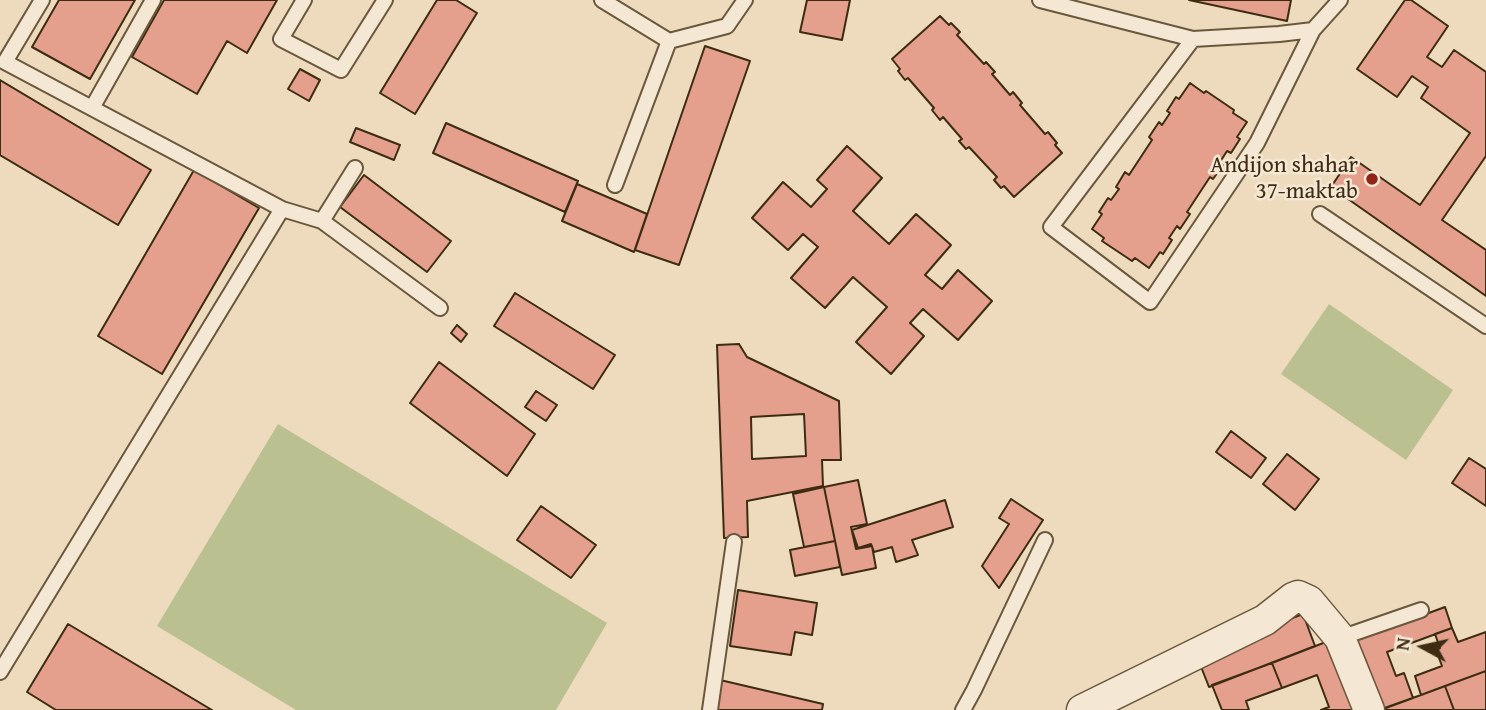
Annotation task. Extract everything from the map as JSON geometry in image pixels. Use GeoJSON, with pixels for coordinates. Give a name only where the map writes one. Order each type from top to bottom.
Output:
{"type":"FeatureCollection","features":[{"type":"Feature","properties":{"kind":"street"},"geometry":{"type":"LineString","coordinates":[[1082,710],[1265,620],[1298,596],[1308,601],[1340,638],[1368,710]]}},
{"type":"Feature","properties":{"kind":"lane"},"geometry":{"type":"LineString","coordinates":[[42,0],[3,61],[282,209],[322,221],[440,308]]}},
{"type":"Feature","properties":{"kind":"lane"},"geometry":{"type":"LineString","coordinates":[[92,108],[153,0]]}},
{"type":"Feature","properties":{"kind":"lane"},"geometry":{"type":"LineString","coordinates":[[304,0],[281,39],[341,70],[385,0]]}},
{"type":"Feature","properties":{"kind":"lane"},"geometry":{"type":"LineString","coordinates":[[603,0],[669,41],[727,26],[745,0]]}},
{"type":"Feature","properties":{"kind":"lane"},"geometry":{"type":"LineString","coordinates":[[1040,0],[1192,38],[1313,30]]}},
{"type":"Feature","properties":{"kind":"lane"},"geometry":{"type":"LineString","coordinates":[[1192,38],[1051,227],[1150,302],[1257,144],[1313,30],[1340,0]]}},
{"type":"Feature","properties":{"kind":"lane"},"geometry":{"type":"LineString","coordinates":[[615,184],[669,41]]}},
{"type":"Feature","properties":{"kind":"lane"},"geometry":{"type":"LineString","coordinates":[[322,221],[355,168]]}},
{"type":"Feature","properties":{"kind":"lane"},"geometry":{"type":"LineString","coordinates":[[0,672],[282,209]]}},
{"type":"Feature","properties":{"kind":"lane"},"geometry":{"type":"LineString","coordinates":[[1320,214],[1486,326]]}},
{"type":"Feature","properties":{"kind":"lane"},"geometry":{"type":"LineString","coordinates":[[963,710],[1045,540]]}},
{"type":"Feature","properties":{"kind":"lane"},"geometry":{"type":"LineString","coordinates":[[710,710],[734,542]]}},
{"type":"Feature","properties":{"kind":"lane"},"geometry":{"type":"LineString","coordinates":[[1340,638],[1421,610]]}},
{"type":"Feature","properties":{"kind":"green space"},"geometry":{"type":"Polygon","coordinates":[[[1329,304],[1453,390],[1406,460],[1281,374],[1329,304]]]}},
{"type":"Feature","properties":{"kind":"green space"},"geometry":{"type":"Polygon","coordinates":[[[278,424],[607,623],[556,710],[296,710],[157,626],[278,424]]]}},
{"type":"Feature","properties":{"kind":"building"},"geometry":{"type":"Polygon","coordinates":[[[59,0],[135,0],[90,79],[32,47],[59,0]]]}},
{"type":"Feature","properties":{"kind":"building"},"geometry":{"type":"Polygon","coordinates":[[[164,0],[277,0],[247,53],[227,41],[197,94],[132,57],[164,0]]]}},
{"type":"Feature","properties":{"kind":"building"},"geometry":{"type":"Polygon","coordinates":[[[437,0],[456,0],[477,13],[415,114],[380,93],[437,0]]]}},
{"type":"Feature","properties":{"kind":"building"},"geometry":{"type":"Polygon","coordinates":[[[807,0],[850,0],[842,40],[800,32],[807,0]]]}},
{"type":"Feature","properties":{"kind":"building"},"geometry":{"type":"Polygon","coordinates":[[[1189,0],[1291,0],[1287,21],[1189,0]]]}},
{"type":"Feature","properties":{"kind":"building"},"geometry":{"type":"Polygon","coordinates":[[[1405,0],[1411,0],[1448,26],[1427,57],[1442,67],[1454,50],[1486,72],[1486,156],[1442,220],[1486,250],[1486,296],[1331,187],[1351,157],[1420,205],[1470,133],[1421,98],[1428,87],[1412,76],[1397,97],[1357,69],[1405,0]]]}},
{"type":"Feature","properties":{"kind":"building"},"geometry":{"type":"Polygon","coordinates":[[[940,16],[960,32],[957,35],[995,72],[992,74],[1010,95],[1013,92],[1022,103],[1020,105],[1045,134],[1048,132],[1062,153],[1014,197],[1004,186],[1001,188],[994,180],[997,177],[969,147],[966,149],[959,141],[962,139],[943,117],[940,120],[932,110],[934,108],[908,78],[905,80],[892,59],[940,16]]]}},
{"type":"Feature","properties":{"kind":"building"},"geometry":{"type":"Polygon","coordinates":[[[705,46],[750,61],[679,265],[635,250],[705,46]]]}},
{"type":"Feature","properties":{"kind":"building"},"geometry":{"type":"Polygon","coordinates":[[[300,69],[320,80],[309,101],[288,89],[300,69]]]}},
{"type":"Feature","properties":{"kind":"building"},"geometry":{"type":"Polygon","coordinates":[[[0,80],[151,170],[118,225],[0,155],[0,80]]]}},
{"type":"Feature","properties":{"kind":"building"},"geometry":{"type":"Polygon","coordinates":[[[1190,83],[1234,110],[1233,113],[1247,122],[1231,153],[1227,151],[1220,162],[1223,165],[1213,179],[1210,177],[1187,212],[1190,214],[1180,229],[1177,226],[1163,254],[1160,252],[1149,268],[1135,258],[1132,261],[1102,241],[1104,238],[1092,229],[1108,198],[1111,200],[1119,189],[1116,187],[1125,172],[1129,175],[1152,140],[1149,137],[1159,122],[1162,125],[1176,97],[1179,99],[1190,83]]]}},
{"type":"Feature","properties":{"kind":"building"},"geometry":{"type":"Polygon","coordinates":[[[446,123],[578,181],[565,212],[433,153],[446,123]]]}},
{"type":"Feature","properties":{"kind":"building"},"geometry":{"type":"Polygon","coordinates":[[[356,128],[400,145],[394,160],[350,142],[356,128]]]}},
{"type":"Feature","properties":{"kind":"building"},"geometry":{"type":"Polygon","coordinates":[[[847,146],[882,178],[853,211],[889,244],[916,214],[951,245],[925,275],[942,289],[958,270],[992,301],[958,340],[923,309],[910,323],[924,336],[891,374],[856,342],[887,307],[853,277],[825,308],[791,278],[818,247],[803,234],[788,250],[752,218],[783,182],[811,207],[827,189],[817,180],[847,146]]]}},
{"type":"Feature","properties":{"kind":"building"},"geometry":{"type":"Polygon","coordinates":[[[194,170],[259,208],[162,374],[98,336],[194,170]]]}},
{"type":"Feature","properties":{"kind":"building"},"geometry":{"type":"Polygon","coordinates":[[[364,175],[451,241],[427,272],[340,207],[364,175]]]}},
{"type":"Feature","properties":{"kind":"building"},"geometry":{"type":"Polygon","coordinates":[[[577,184],[647,214],[634,252],[562,221],[577,184]]]}},
{"type":"Feature","properties":{"kind":"building"},"geometry":{"type":"Polygon","coordinates":[[[515,293],[615,355],[593,389],[494,326],[515,293]]]}},
{"type":"Feature","properties":{"kind":"building"},"geometry":{"type":"Polygon","coordinates":[[[457,325],[467,334],[461,342],[451,333],[457,325]]]}},
{"type":"Feature","properties":{"kind":"building"},"geometry":{"type":"Polygon","coordinates":[[[739,344],[747,357],[839,401],[841,460],[822,460],[823,486],[747,501],[748,537],[724,538],[717,345],[739,344]],[[804,414],[751,417],[752,459],[806,456],[804,414]]]}},
{"type":"Feature","properties":{"kind":"building"},"geometry":{"type":"Polygon","coordinates":[[[439,362],[535,434],[507,476],[410,403],[439,362]]]}},
{"type":"Feature","properties":{"kind":"building"},"geometry":{"type":"Polygon","coordinates":[[[536,391],[557,405],[546,421],[525,407],[536,391]]]}},
{"type":"Feature","properties":{"kind":"building"},"geometry":{"type":"Polygon","coordinates":[[[1231,431],[1266,458],[1251,478],[1216,452],[1231,431]]]}},
{"type":"Feature","properties":{"kind":"building"},"geometry":{"type":"Polygon","coordinates":[[[1287,454],[1319,479],[1295,510],[1263,484],[1287,454]]]}},
{"type":"Feature","properties":{"kind":"building"},"geometry":{"type":"Polygon","coordinates":[[[1469,458],[1486,469],[1486,506],[1452,483],[1469,458]]]}},
{"type":"Feature","properties":{"kind":"building"},"geometry":{"type":"Polygon","coordinates":[[[858,480],[867,524],[851,527],[856,549],[872,546],[876,568],[842,575],[824,487],[858,480]]]}},
{"type":"Feature","properties":{"kind":"building"},"geometry":{"type":"Polygon","coordinates":[[[824,487],[835,541],[804,547],[793,494],[824,487]]]}},
{"type":"Feature","properties":{"kind":"building"},"geometry":{"type":"Polygon","coordinates":[[[1011,499],[1043,520],[999,588],[982,566],[1009,524],[999,518],[1011,499]]]}},
{"type":"Feature","properties":{"kind":"building"},"geometry":{"type":"Polygon","coordinates":[[[945,500],[953,527],[912,540],[918,555],[896,562],[892,547],[874,552],[871,544],[858,548],[852,530],[945,500]]]}},
{"type":"Feature","properties":{"kind":"building"},"geometry":{"type":"Polygon","coordinates":[[[541,506],[596,545],[571,578],[517,540],[541,506]]]}},
{"type":"Feature","properties":{"kind":"building"},"geometry":{"type":"Polygon","coordinates":[[[835,541],[840,567],[795,576],[790,550],[835,541]]]}},
{"type":"Feature","properties":{"kind":"building"},"geometry":{"type":"Polygon","coordinates":[[[738,590],[817,603],[812,635],[795,632],[791,655],[730,646],[738,590]]]}},
{"type":"Feature","properties":{"kind":"building"},"geometry":{"type":"Polygon","coordinates":[[[1445,607],[1452,628],[1387,652],[1396,676],[1404,673],[1413,698],[1383,709],[1365,659],[1360,661],[1353,641],[1445,607]]]}},
{"type":"Feature","properties":{"kind":"building"},"geometry":{"type":"Polygon","coordinates":[[[1303,614],[1315,646],[1209,687],[1196,654],[1303,614]]]}},
{"type":"Feature","properties":{"kind":"building"},"geometry":{"type":"Polygon","coordinates":[[[68,624],[212,710],[56,710],[27,692],[68,624]]]}},
{"type":"Feature","properties":{"kind":"building"},"geometry":{"type":"Polygon","coordinates":[[[1452,628],[1458,642],[1486,632],[1486,671],[1421,695],[1415,676],[1442,666],[1436,650],[1440,648],[1435,634],[1452,628]]]}},
{"type":"Feature","properties":{"kind":"building"},"geometry":{"type":"Polygon","coordinates":[[[1331,640],[1358,710],[1321,710],[1329,707],[1317,675],[1282,688],[1272,663],[1331,640]]]}},
{"type":"Feature","properties":{"kind":"building"},"geometry":{"type":"Polygon","coordinates":[[[1272,663],[1282,688],[1246,701],[1249,710],[1222,710],[1212,685],[1272,663]]]}},
{"type":"Feature","properties":{"kind":"building"},"geometry":{"type":"Polygon","coordinates":[[[1486,671],[1486,710],[1454,710],[1445,686],[1486,671]]]}},
{"type":"Feature","properties":{"kind":"building"},"geometry":{"type":"Polygon","coordinates":[[[720,680],[823,704],[822,710],[713,710],[720,680]]]}},
{"type":"Feature","properties":{"kind":"building"},"geometry":{"type":"Polygon","coordinates":[[[1445,686],[1454,710],[1379,710],[1421,695],[1445,686]]]}},
{"type":"Feature","properties":{"kind":"place","name":"Andijon shahar 37-maktab"},"geometry":{"type":"Point","coordinates":[1372,179]}}]}
